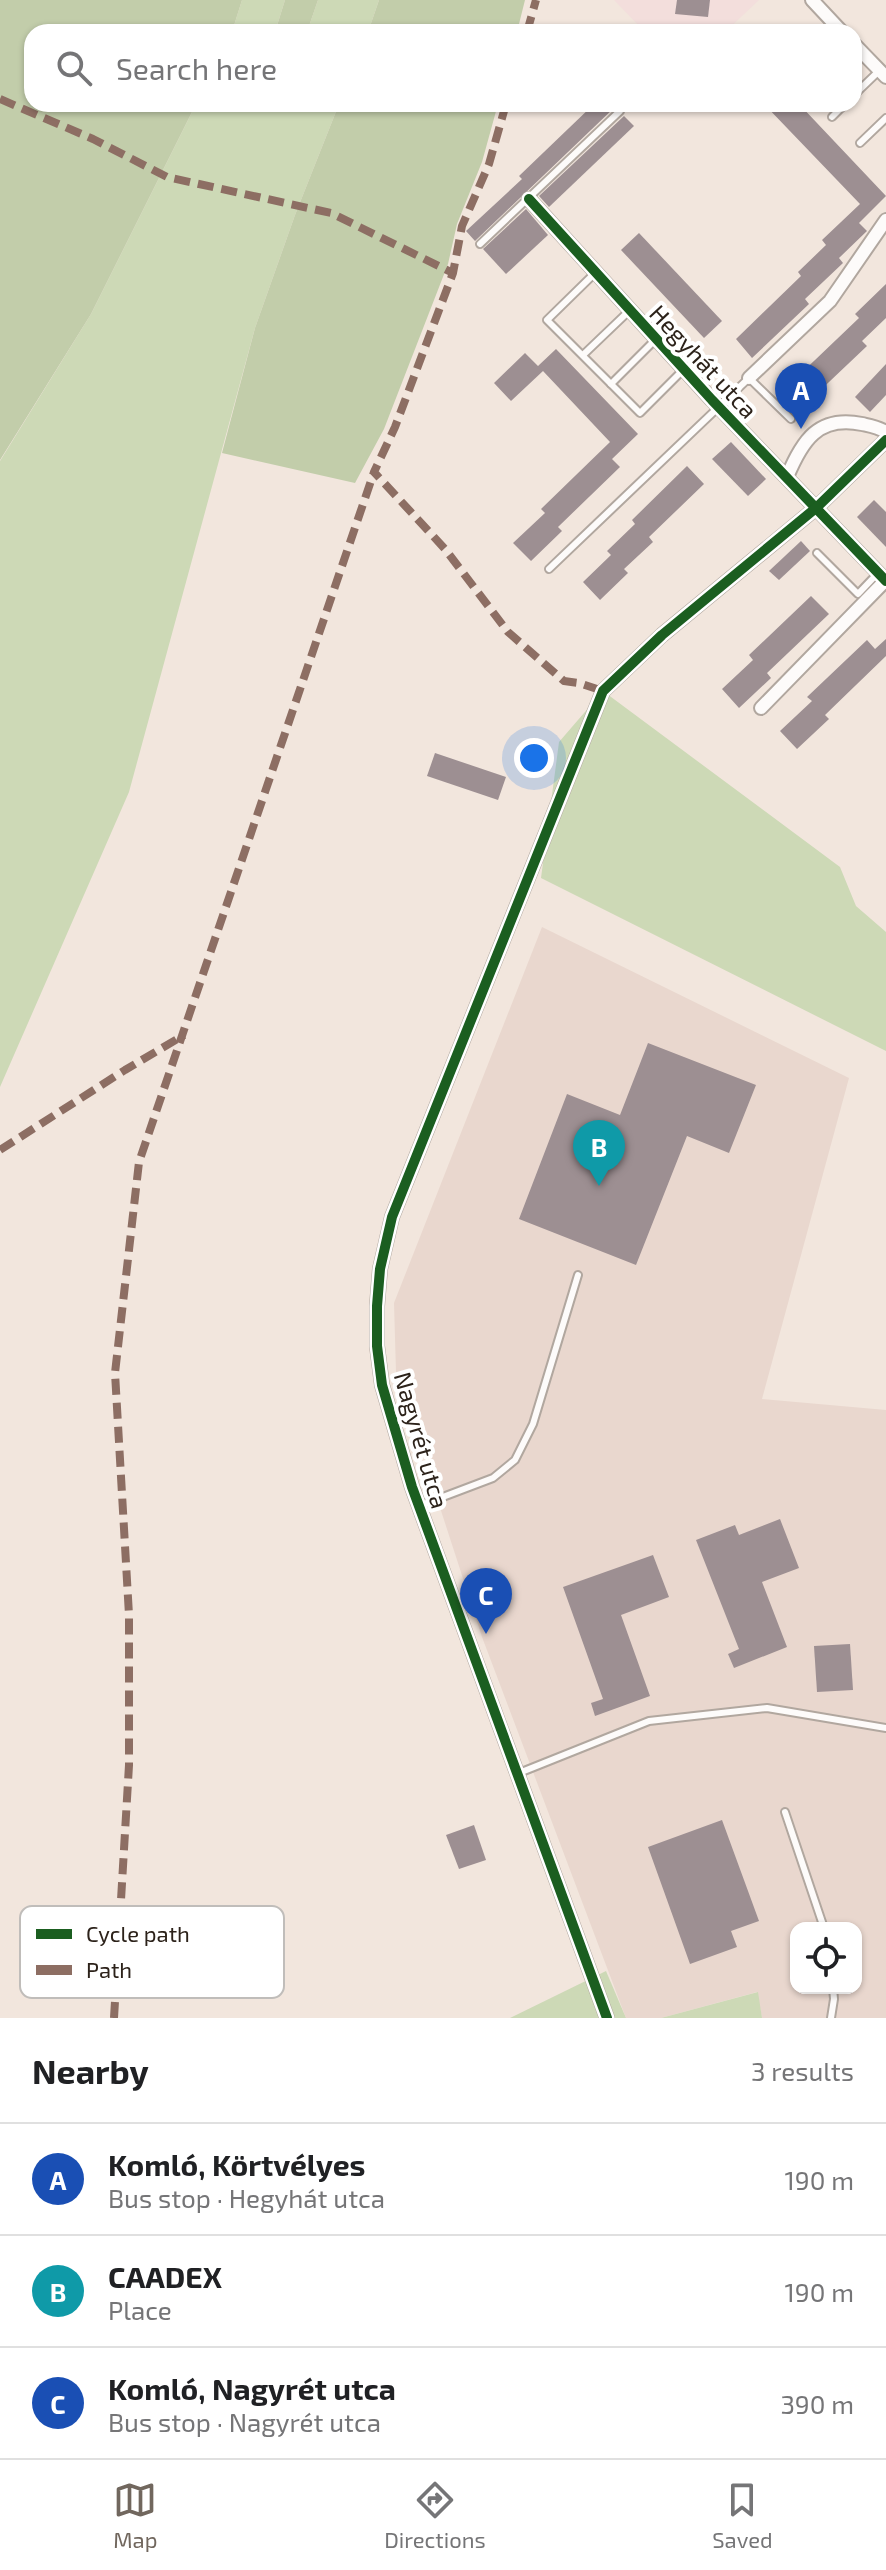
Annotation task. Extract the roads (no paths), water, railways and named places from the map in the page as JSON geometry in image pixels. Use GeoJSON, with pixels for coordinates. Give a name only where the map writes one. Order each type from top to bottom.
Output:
{"type":"FeatureCollection","features":[{"type":"Feature","properties":{"kind":"street"},"geometry":{"type":"LineString","coordinates":[[812,0],[834,24]]}},
{"type":"Feature","properties":{"kind":"street"},"geometry":{"type":"LineString","coordinates":[[862,52],[883,74]]}},
{"type":"Feature","properties":{"kind":"street","name":"Hegyhát utca"},"geometry":{"type":"LineString","coordinates":[[529,199],[719,408],[884,579]]}},
{"type":"Feature","properties":{"kind":"street"},"geometry":{"type":"LineString","coordinates":[[749,378],[830,301],[886,220]]}},
{"type":"Feature","properties":{"kind":"street"},"geometry":{"type":"LineString","coordinates":[[787,477],[801,445],[835,421],[879,427],[886,432]]}},
{"type":"Feature","properties":{"kind":"street"},"geometry":{"type":"LineString","coordinates":[[816,508],[886,440]]}},
{"type":"Feature","properties":{"kind":"street","name":"Nagyrét utca"},"geometry":{"type":"LineString","coordinates":[[607,2018],[419,1506],[382,1385],[377,1346],[380,1269],[392,1217],[603,691],[662,635],[816,508]]}},
{"type":"Feature","properties":{"kind":"street"},"geometry":{"type":"LineString","coordinates":[[761,708],[884,579]]}},
{"type":"Feature","properties":{"kind":"lane"},"geometry":{"type":"LineString","coordinates":[[862,89],[883,74]]}},
{"type":"Feature","properties":{"kind":"lane"},"geometry":{"type":"LineString","coordinates":[[480,244],[619,112]]}},
{"type":"Feature","properties":{"kind":"lane"},"geometry":{"type":"LineString","coordinates":[[832,117],[837,112]]}},
{"type":"Feature","properties":{"kind":"lane"},"geometry":{"type":"LineString","coordinates":[[860,143],[886,118]]}},
{"type":"Feature","properties":{"kind":"lane"},"geometry":{"type":"LineString","coordinates":[[595,273],[547,320],[640,413],[684,369]]}},
{"type":"Feature","properties":{"kind":"lane"},"geometry":{"type":"LineString","coordinates":[[583,355],[629,311]]}},
{"type":"Feature","properties":{"kind":"lane"},"geometry":{"type":"LineString","coordinates":[[611,384],[656,339]]}},
{"type":"Feature","properties":{"kind":"lane"},"geometry":{"type":"LineString","coordinates":[[549,569],[749,378],[791,419]]}},
{"type":"Feature","properties":{"kind":"lane"},"geometry":{"type":"LineString","coordinates":[[817,553],[858,594],[884,579]]}},
{"type":"Feature","properties":{"kind":"lane"},"geometry":{"type":"LineString","coordinates":[[419,1506],[493,1478],[515,1460],[533,1424],[578,1275]]}},
{"type":"Feature","properties":{"kind":"lane"},"geometry":{"type":"LineString","coordinates":[[519,1773],[649,1721],[767,1708],[886,1728]]}},
{"type":"Feature","properties":{"kind":"lane"},"geometry":{"type":"LineString","coordinates":[[785,1812],[822,1922]]}},
{"type":"Feature","properties":{"kind":"lane"},"geometry":{"type":"LineString","coordinates":[[831,2018],[834,1994]]}},
{"type":"Feature","properties":{"kind":"place","name":"Komló, Körtvélyes"},"geometry":{"type":"Point","coordinates":[801,429]}},
{"type":"Feature","properties":{"kind":"place","name":"CAADEX"},"geometry":{"type":"Point","coordinates":[599,1186]}},
{"type":"Feature","properties":{"kind":"place","name":"Komló, Nagyrét utca"},"geometry":{"type":"Point","coordinates":[486,1634]}}]}
